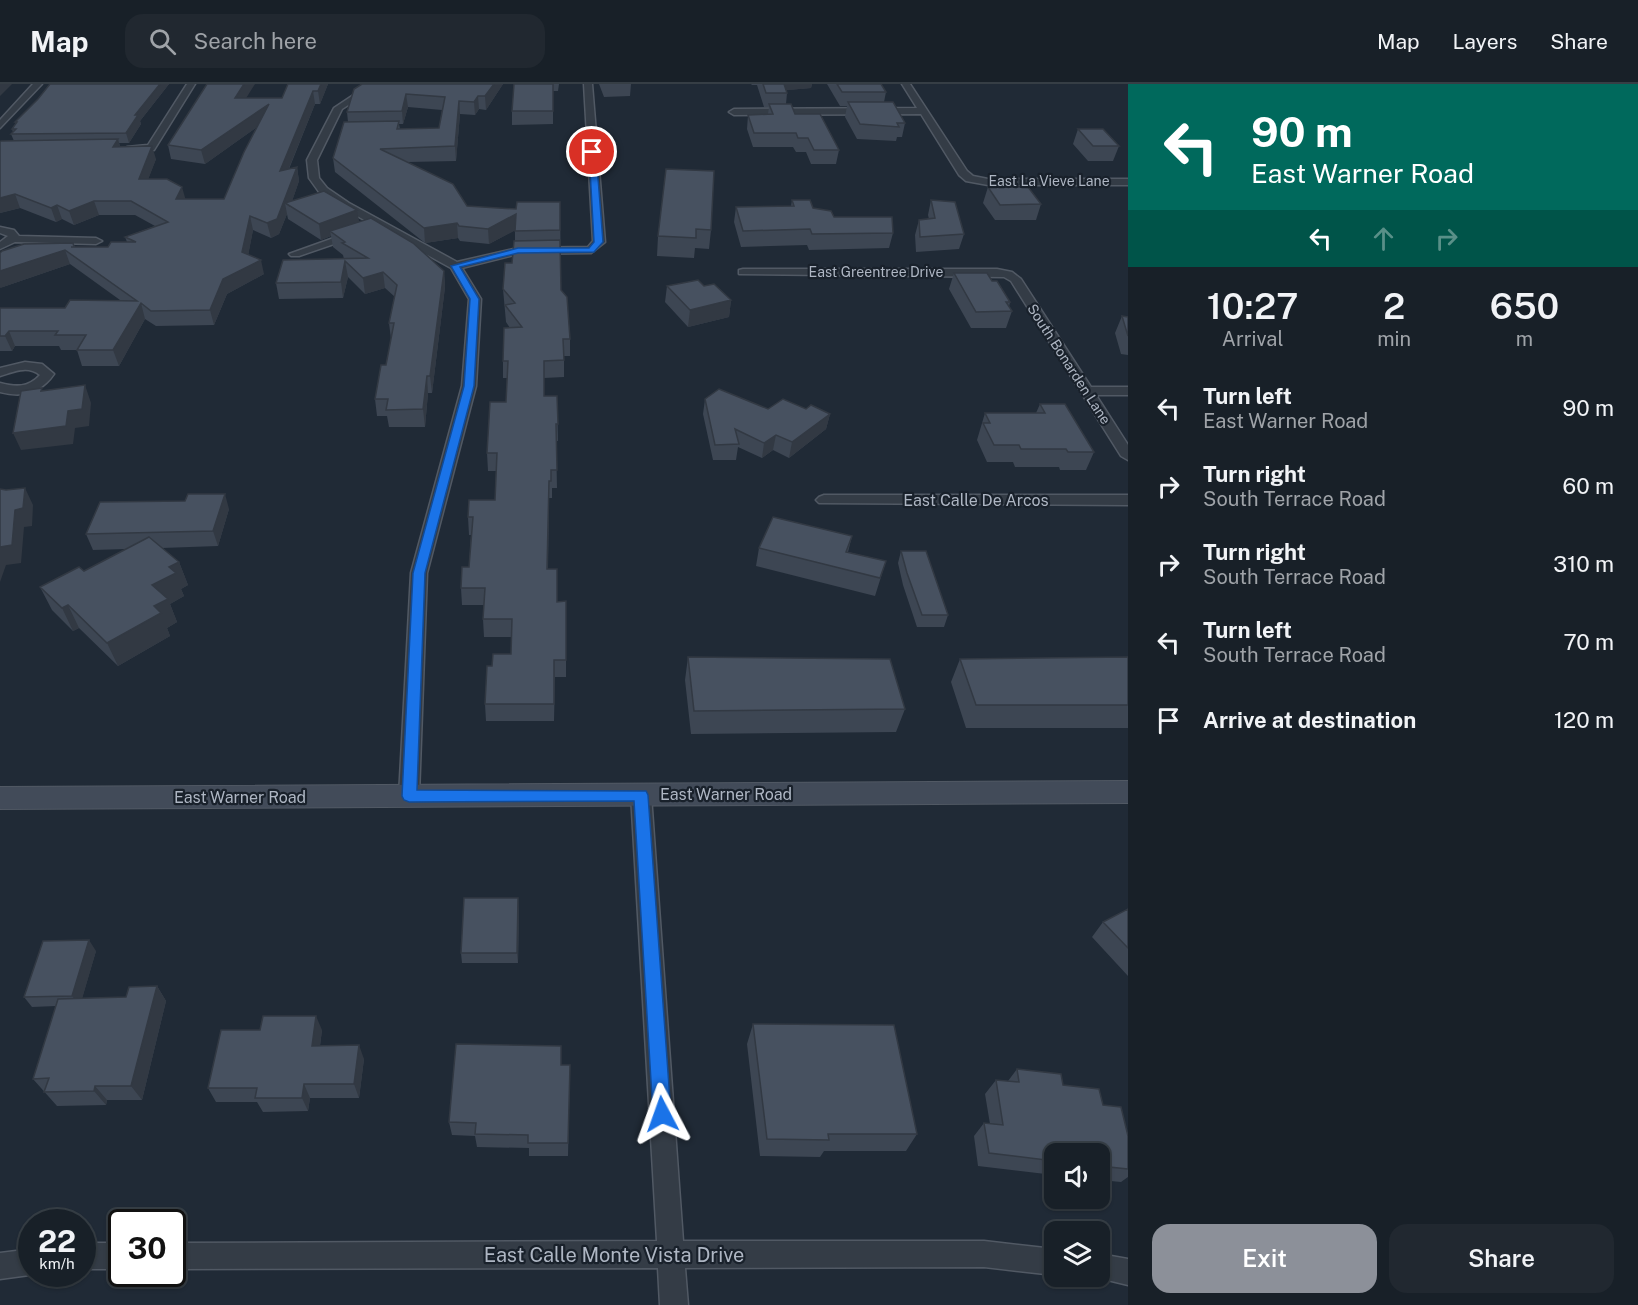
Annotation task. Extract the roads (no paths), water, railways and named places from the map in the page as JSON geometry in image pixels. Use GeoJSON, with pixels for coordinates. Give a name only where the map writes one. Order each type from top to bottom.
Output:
{"type":"FeatureCollection","features":[{"type":"Feature","properties":{"kind":"main road","name":"East Warner Road"},"geometry":{"type":"LineString","coordinates":[[0,798],[1128,792]]}},
{"type":"Feature","properties":{"kind":"street"},"geometry":{"type":"LineString","coordinates":[[0,125],[38,84]]}},
{"type":"Feature","properties":{"kind":"street"},"geometry":{"type":"LineString","coordinates":[[116,149],[151,148],[191,84]]}},
{"type":"Feature","properties":{"kind":"street"},"geometry":{"type":"LineString","coordinates":[[377,84],[364,89],[338,108],[333,131],[312,160],[314,178],[323,190],[380,225],[455,266],[475,299],[469,386],[419,573],[409,796]]}},
{"type":"Feature","properties":{"kind":"street"},"geometry":{"type":"LineString","coordinates":[[455,266],[518,251],[591,250],[598,242],[588,84]]}},
{"type":"Feature","properties":{"kind":"street"},"geometry":{"type":"LineString","coordinates":[[906,84],[924,111]]}},
{"type":"Feature","properties":{"kind":"street"},"geometry":{"type":"LineString","coordinates":[[734,112],[924,111]]}},
{"type":"Feature","properties":{"kind":"street","name":"East La Vieve Lane"},"geometry":{"type":"LineString","coordinates":[[924,111],[963,173],[970,178],[988,182],[1128,182]]}},
{"type":"Feature","properties":{"kind":"street"},"geometry":{"type":"LineString","coordinates":[[294,254],[380,225]]}},
{"type":"Feature","properties":{"kind":"street"},"geometry":{"type":"LineString","coordinates":[[0,230],[13,234],[12,239]]}},
{"type":"Feature","properties":{"kind":"street"},"geometry":{"type":"LineString","coordinates":[[0,246],[12,239],[96,241]]}},
{"type":"Feature","properties":{"kind":"street","name":"East Greentree Drive"},"geometry":{"type":"LineString","coordinates":[[742,272],[997,272],[1008,274]]}},
{"type":"Feature","properties":{"kind":"street","name":"South Bonarden Lane"},"geometry":{"type":"LineString","coordinates":[[1008,274],[1015,279],[1128,456]]}},
{"type":"Feature","properties":{"kind":"street"},"geometry":{"type":"LineString","coordinates":[[0,372],[20,366],[32,366],[42,369],[46,374],[43,382],[26,390],[12,391],[0,387]]}},
{"type":"Feature","properties":{"kind":"street"},"geometry":{"type":"LineString","coordinates":[[1087,391],[1128,391]]}},
{"type":"Feature","properties":{"kind":"street","name":"East Calle De Arcos"},"geometry":{"type":"LineString","coordinates":[[824,500],[1128,500]]}},
{"type":"Feature","properties":{"kind":"street"},"geometry":{"type":"LineString","coordinates":[[641,795],[674,1305]]}},
{"type":"Feature","properties":{"kind":"street","name":"East Calle Monte Vista Drive"},"geometry":{"type":"LineString","coordinates":[[186,1256],[984,1254],[1044,1261]]}},
{"type":"Feature","properties":{"kind":"street"},"geometry":{"type":"LineString","coordinates":[[0,1266],[18,1264]]}},
{"type":"Feature","properties":{"kind":"street"},"geometry":{"type":"LineString","coordinates":[[1110,1269],[1128,1272]]}}]}
